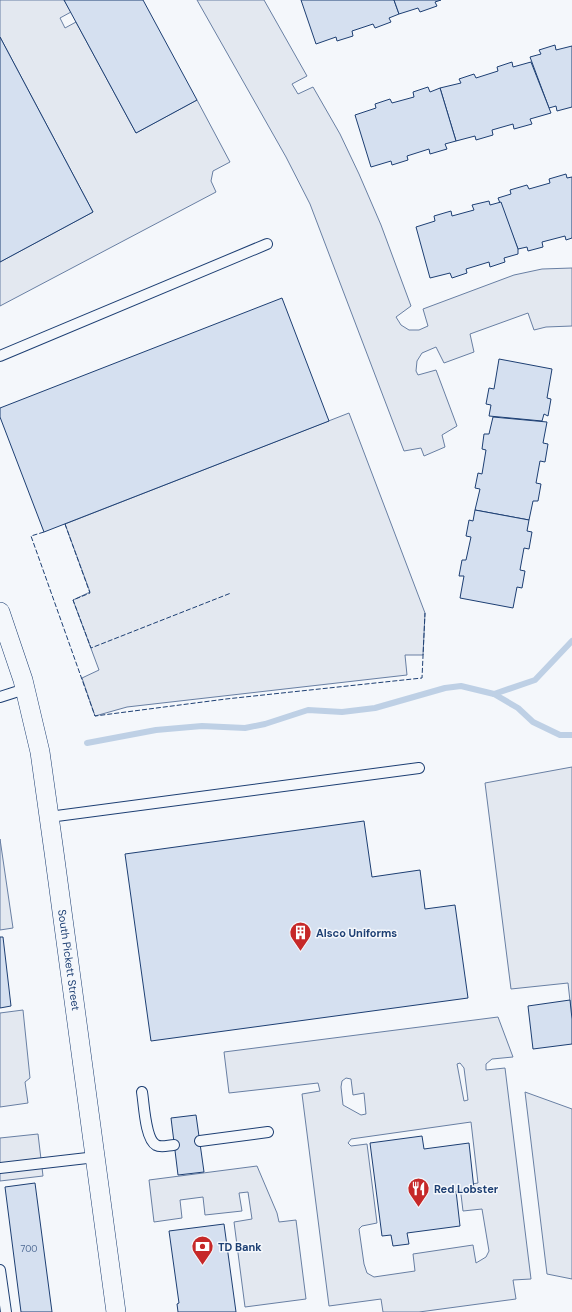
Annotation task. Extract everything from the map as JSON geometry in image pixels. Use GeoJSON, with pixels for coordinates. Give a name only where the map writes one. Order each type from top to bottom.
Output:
{"type":"FeatureCollection","features":[{"type":"Feature","properties":{"kind":"street","name":"South Pickett Street"},"geometry":{"type":"LineString","coordinates":[[0,612],[25,689],[40,752],[116,1312]]}},
{"type":"Feature","properties":{"kind":"lane"},"geometry":{"type":"LineString","coordinates":[[0,356],[267,244]]}},
{"type":"Feature","properties":{"kind":"lane"},"geometry":{"type":"LineString","coordinates":[[0,698],[25,689]]}},
{"type":"Feature","properties":{"kind":"lane"},"geometry":{"type":"LineString","coordinates":[[49,817],[419,768]]}},
{"type":"Feature","properties":{"kind":"lane"},"geometry":{"type":"LineString","coordinates":[[142,1092],[151,1140],[157,1146],[174,1145]]}},
{"type":"Feature","properties":{"kind":"lane"},"geometry":{"type":"LineString","coordinates":[[200,1141],[268,1132]]}},
{"type":"Feature","properties":{"kind":"lane"},"geometry":{"type":"LineString","coordinates":[[0,1168],[96,1157]]}},
{"type":"Feature","properties":{"kind":"lane"},"geometry":{"type":"LineString","coordinates":[[0,1270],[6,1312]]}},
{"type":"Feature","properties":{"kind":"shaded area"},"geometry":{"type":"Polygon","coordinates":[[[0,0],[64,0],[71,12],[60,18],[65,28],[76,22],[136,133],[197,100],[230,162],[213,171],[211,181],[216,192],[0,306],[0,262],[93,212],[0,37],[0,0]]]}},
{"type":"Feature","properties":{"kind":"shaded area"},"geometry":{"type":"Polygon","coordinates":[[[197,0],[264,0],[307,76],[292,84],[298,94],[313,87],[340,134],[381,225],[411,306],[396,317],[401,325],[409,330],[419,330],[428,326],[423,309],[514,275],[542,269],[572,268],[572,326],[546,327],[534,330],[528,313],[470,334],[474,352],[444,363],[436,347],[422,353],[417,361],[416,371],[418,375],[436,370],[457,426],[442,435],[445,447],[424,456],[421,448],[404,451],[310,204],[286,157],[197,0]]]}},
{"type":"Feature","properties":{"kind":"shaded area"},"geometry":{"type":"Polygon","coordinates":[[[349,413],[425,613],[423,655],[405,655],[407,675],[127,707],[95,716],[82,678],[99,670],[73,600],[90,592],[65,524],[349,413]]]}},
{"type":"Feature","properties":{"kind":"shaded area"},"geometry":{"type":"Polygon","coordinates":[[[572,767],[572,1019],[568,983],[511,989],[485,783],[572,767]]]}},
{"type":"Feature","properties":{"kind":"shaded area"},"geometry":{"type":"Polygon","coordinates":[[[0,839],[13,928],[0,930],[0,839]]]}},
{"type":"Feature","properties":{"kind":"shaded area"},"geometry":{"type":"Polygon","coordinates":[[[23,1010],[30,1078],[25,1082],[28,1103],[0,1107],[0,1013],[23,1010]]]}},
{"type":"Feature","properties":{"kind":"shaded area"},"geometry":{"type":"Polygon","coordinates":[[[498,1017],[513,1057],[492,1059],[486,1064],[486,1070],[505,1068],[531,1279],[513,1280],[516,1299],[419,1312],[383,1312],[381,1299],[329,1306],[302,1094],[320,1091],[318,1083],[229,1093],[224,1052],[498,1017]],[[460,1063],[457,1064],[464,1101],[468,1100],[464,1068],[460,1063]],[[346,1078],[342,1081],[341,1087],[343,1105],[361,1115],[366,1114],[364,1093],[353,1095],[351,1079],[346,1078]],[[471,1122],[351,1139],[348,1143],[351,1146],[367,1144],[377,1223],[362,1226],[359,1229],[364,1264],[367,1273],[374,1277],[415,1271],[413,1254],[473,1245],[476,1263],[486,1257],[489,1251],[482,1209],[463,1211],[460,1186],[478,1183],[471,1122]]]}},
{"type":"Feature","properties":{"kind":"shaded area"},"geometry":{"type":"Polygon","coordinates":[[[525,1092],[572,1109],[572,1279],[547,1274],[525,1092]]]}},
{"type":"Feature","properties":{"kind":"shaded area"},"geometry":{"type":"Polygon","coordinates":[[[38,1134],[43,1176],[0,1181],[0,1138],[38,1134]]]}},
{"type":"Feature","properties":{"kind":"shaded area"},"geometry":{"type":"Polygon","coordinates":[[[257,1166],[277,1213],[279,1222],[296,1220],[306,1299],[245,1307],[234,1222],[252,1219],[248,1192],[239,1193],[242,1211],[205,1215],[203,1197],[180,1200],[182,1218],[154,1222],[149,1180],[257,1166]]]}},
{"type":"Feature","properties":{"kind":"building"},"geometry":{"type":"Polygon","coordinates":[[[64,0],[143,0],[197,100],[136,133],[64,0]]]}},
{"type":"Feature","properties":{"kind":"building"},"geometry":{"type":"Polygon","coordinates":[[[301,0],[394,0],[399,14],[389,18],[391,22],[375,28],[373,24],[352,31],[353,36],[337,41],[336,37],[316,44],[301,0]]]}},
{"type":"Feature","properties":{"kind":"building"},"geometry":{"type":"Polygon","coordinates":[[[394,0],[441,0],[435,2],[437,6],[420,12],[418,8],[399,14],[394,0]]]}},
{"type":"Feature","properties":{"kind":"building"},"geometry":{"type":"Polygon","coordinates":[[[0,37],[93,212],[0,262],[0,37]]]}},
{"type":"Feature","properties":{"kind":"building"},"geometry":{"type":"Polygon","coordinates":[[[555,45],[556,50],[572,46],[572,107],[557,111],[556,106],[549,108],[530,57],[541,54],[539,50],[555,45]]]}},
{"type":"Feature","properties":{"kind":"building"},"geometry":{"type":"Polygon","coordinates":[[[512,62],[513,67],[531,62],[551,113],[530,119],[532,124],[514,129],[513,124],[492,130],[493,135],[476,140],[475,136],[456,141],[440,88],[461,83],[459,79],[474,74],[476,78],[498,71],[497,67],[512,62]]]}},
{"type":"Feature","properties":{"kind":"building"},"geometry":{"type":"Polygon","coordinates":[[[428,87],[430,92],[440,88],[456,141],[445,144],[447,149],[430,154],[429,149],[407,156],[408,160],[392,165],[391,161],[371,167],[355,115],[376,108],[375,104],[390,99],[392,103],[414,97],[413,92],[428,87]]]}},
{"type":"Feature","properties":{"kind":"building"},"geometry":{"type":"Polygon","coordinates":[[[566,174],[567,178],[572,177],[572,238],[566,240],[565,236],[542,242],[543,247],[528,251],[527,247],[518,249],[498,198],[511,194],[510,190],[527,185],[529,189],[550,183],[549,179],[566,174]]]}},
{"type":"Feature","properties":{"kind":"building"},"geometry":{"type":"Polygon","coordinates":[[[489,201],[490,205],[501,202],[518,249],[518,254],[504,258],[505,262],[490,267],[489,262],[466,269],[467,273],[452,278],[450,273],[430,278],[416,227],[435,221],[434,216],[451,211],[452,216],[474,210],[472,205],[489,201]]]}},
{"type":"Feature","properties":{"kind":"building"},"geometry":{"type":"Polygon","coordinates":[[[282,298],[329,421],[44,532],[0,417],[0,408],[282,298]]]}},
{"type":"Feature","properties":{"kind":"building"},"geometry":{"type":"Polygon","coordinates":[[[499,359],[552,369],[547,398],[551,399],[548,416],[544,414],[542,421],[489,416],[491,405],[486,404],[489,388],[494,389],[499,359]]]}},
{"type":"Feature","properties":{"kind":"building"},"geometry":{"type":"Polygon","coordinates":[[[493,417],[547,422],[543,443],[548,444],[545,462],[540,461],[536,483],[541,484],[538,501],[533,501],[529,520],[475,510],[480,489],[475,488],[478,473],[482,474],[486,450],[482,449],[484,434],[489,434],[493,417]]]}},
{"type":"Feature","properties":{"kind":"building"},"geometry":{"type":"Polygon","coordinates":[[[475,510],[529,520],[527,531],[532,532],[529,549],[524,548],[520,570],[525,571],[522,588],[517,587],[513,608],[460,598],[464,576],[459,576],[462,560],[466,560],[471,537],[466,536],[469,520],[473,521],[475,510]]]}},
{"type":"Feature","properties":{"kind":"building","name":"Alsco Uniforms"},"geometry":{"type":"Polygon","coordinates":[[[364,821],[372,877],[420,870],[425,909],[455,905],[468,998],[151,1041],[125,854],[364,821]]]}},
{"type":"Feature","properties":{"kind":"building"},"geometry":{"type":"Polygon","coordinates":[[[0,937],[3,937],[11,1006],[0,1008],[0,937]]]}},
{"type":"Feature","properties":{"kind":"building"},"geometry":{"type":"Polygon","coordinates":[[[570,1000],[572,1044],[533,1049],[528,1006],[570,1000]]]}},
{"type":"Feature","properties":{"kind":"building"},"geometry":{"type":"Polygon","coordinates":[[[196,1115],[204,1172],[178,1175],[171,1118],[196,1115]]]}},
{"type":"Feature","properties":{"kind":"building","name":"Red Lobster"},"geometry":{"type":"Polygon","coordinates":[[[422,1136],[424,1149],[469,1143],[474,1189],[456,1191],[460,1226],[407,1233],[409,1244],[393,1246],[391,1235],[382,1236],[370,1143],[422,1136]]]}},
{"type":"Feature","properties":{"kind":"building"},"geometry":{"type":"Polygon","coordinates":[[[35,1183],[52,1312],[21,1312],[5,1187],[35,1183]]]}},
{"type":"Feature","properties":{"kind":"building","name":"TD Bank"},"geometry":{"type":"Polygon","coordinates":[[[224,1224],[236,1312],[178,1312],[177,1304],[179,1303],[169,1231],[224,1224]]]}},
{"type":"Feature","properties":{"kind":"waterway"},"geometry":{"type":"LineString","coordinates":[[494,694],[535,680],[572,641]]}},
{"type":"Feature","properties":{"kind":"waterway"},"geometry":{"type":"LineString","coordinates":[[87,743],[156,730],[202,726],[245,728],[265,724],[308,710],[342,712],[375,708],[445,688],[461,686],[494,694],[518,708],[533,722],[560,735],[572,735]]}},
{"type":"Feature","properties":{"kind":"fence"},"geometry":{"type":"LineString","coordinates":[[65,524],[90,593],[73,600],[91,648],[231,593]]}},
{"type":"Feature","properties":{"kind":"fence"},"geometry":{"type":"LineString","coordinates":[[44,532],[31,536],[95,716],[226,699],[422,678],[425,613]]}},
{"type":"Feature","properties":{"kind":"place","name":"Alsco Uniforms"},"geometry":{"type":"Point","coordinates":[300,952]}},
{"type":"Feature","properties":{"kind":"place","name":"Red Lobster"},"geometry":{"type":"Point","coordinates":[418,1208]}},
{"type":"Feature","properties":{"kind":"place","name":"TD Bank"},"geometry":{"type":"Point","coordinates":[202,1266]}}]}
